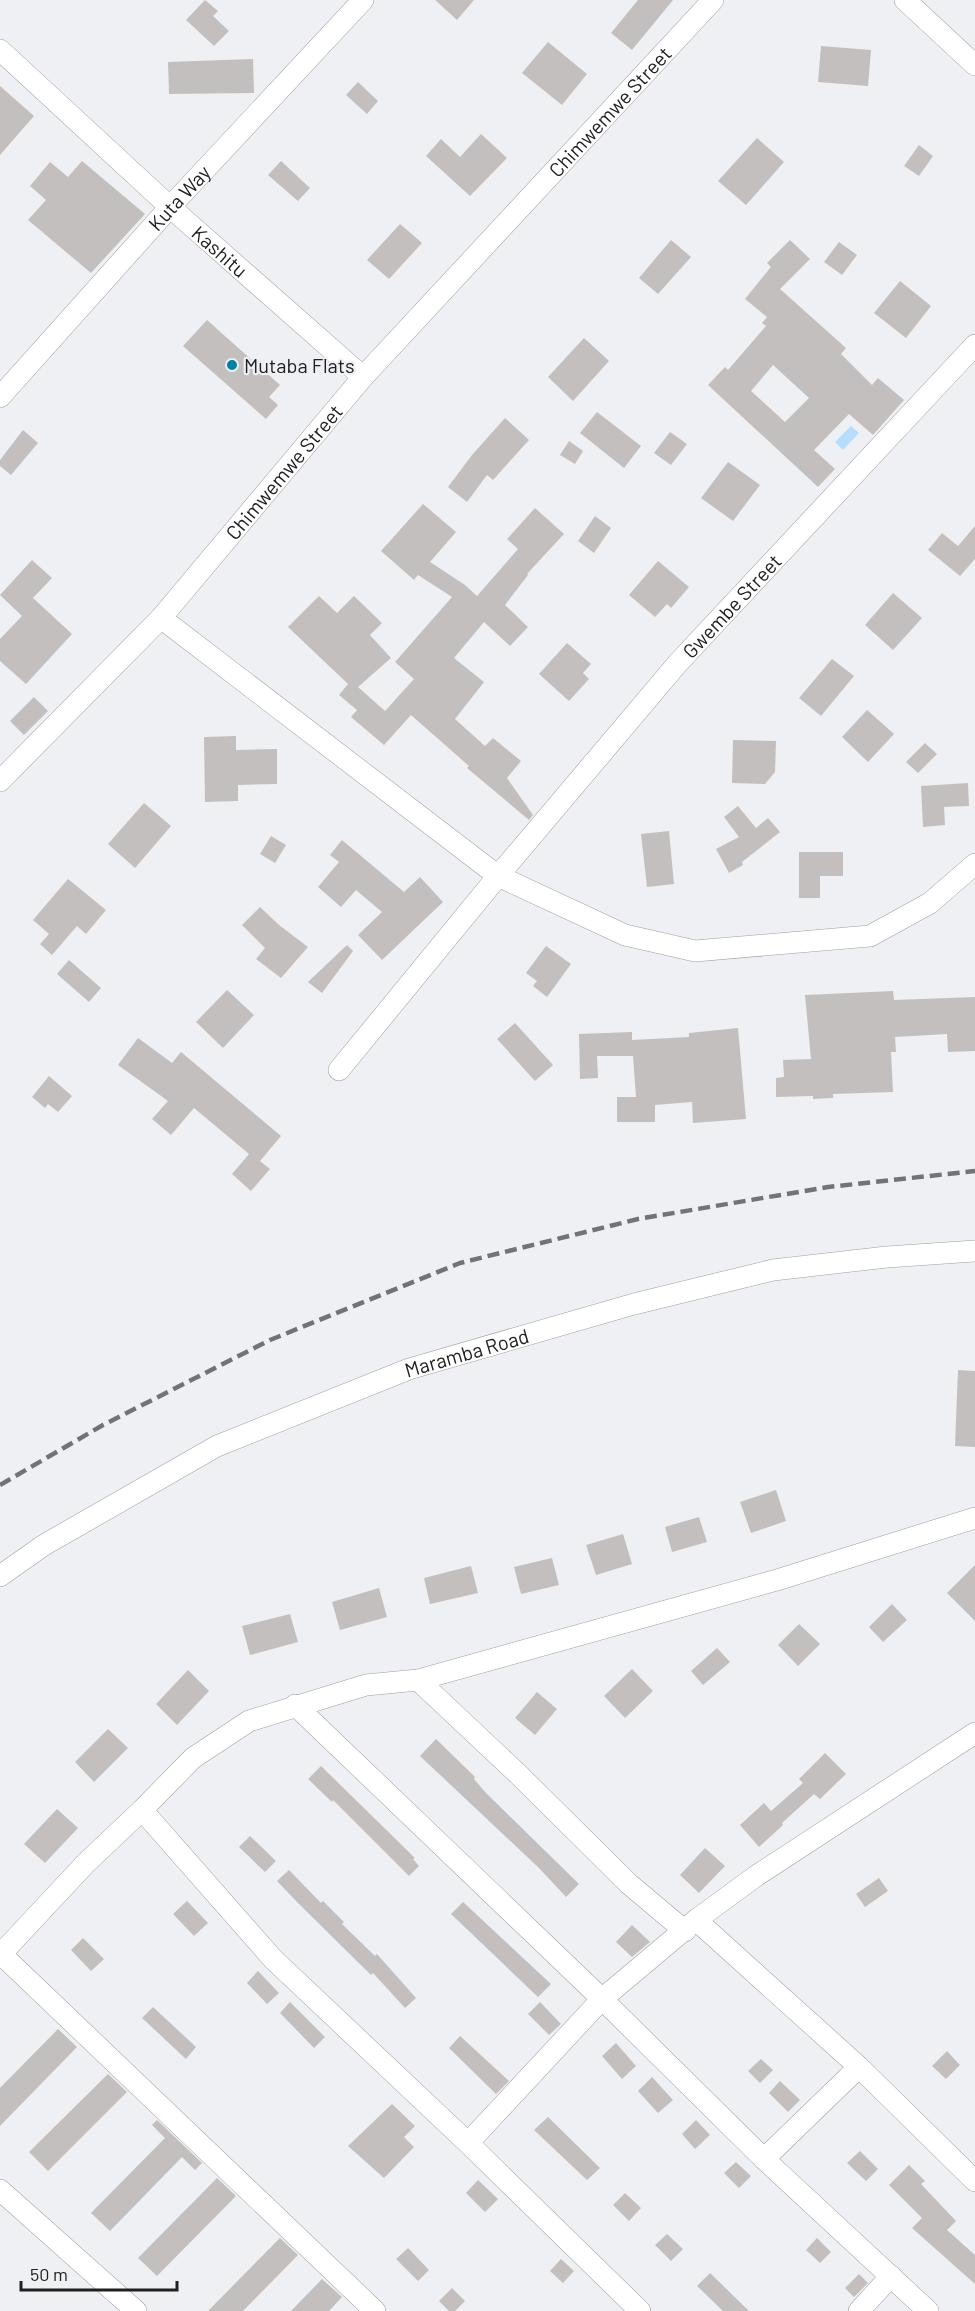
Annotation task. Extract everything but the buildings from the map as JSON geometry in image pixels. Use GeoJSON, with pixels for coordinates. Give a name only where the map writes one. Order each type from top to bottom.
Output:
{"type":"FeatureCollection","features":[{"type":"Feature","properties":{"kind":"street","name":"Kuta Way"},"geometry":{"type":"LineString","coordinates":[[0,397],[171,207],[363,0]]}},
{"type":"Feature","properties":{"kind":"street","name":"Chimwemwe Street"},"geometry":{"type":"LineString","coordinates":[[0,782],[161,618],[363,377],[713,0]]}},
{"type":"Feature","properties":{"kind":"street"},"geometry":{"type":"LineString","coordinates":[[905,0],[975,65]]}},
{"type":"Feature","properties":{"kind":"street","name":"Kashitu"},"geometry":{"type":"LineString","coordinates":[[0,50],[171,207],[363,377]]}},
{"type":"Feature","properties":{"kind":"street","name":"Gwembe Street"},"geometry":{"type":"LineString","coordinates":[[339,1070],[498,876],[678,663],[975,345]]}},
{"type":"Feature","properties":{"kind":"street"},"geometry":{"type":"LineString","coordinates":[[161,618],[498,876],[625,935],[695,951],[870,936],[930,903],[975,864]]}},
{"type":"Feature","properties":{"kind":"street","name":"Maramba Road"},"geometry":{"type":"LineString","coordinates":[[0,1576],[44,1545],[217,1446],[409,1369],[634,1304],[772,1270],[887,1257],[975,1251]]}},
{"type":"Feature","properties":{"kind":"street"},"geometry":{"type":"LineString","coordinates":[[375,2311],[1,1955],[86,1863],[193,1758],[249,1721],[366,1685],[418,1680],[777,1580],[975,1518]]}},
{"type":"Feature","properties":{"kind":"street"},"geometry":{"type":"LineString","coordinates":[[418,1680],[519,1775],[629,1884],[690,1926],[859,2067],[975,2181]]}},
{"type":"Feature","properties":{"kind":"street"},"geometry":{"type":"LineString","coordinates":[[295,1705],[602,1999],[764,2158],[928,2311]]}},
{"type":"Feature","properties":{"kind":"street"},"geometry":{"type":"LineString","coordinates":[[468,2143],[602,1999],[690,1926],[756,1876],[975,1732]]}},
{"type":"Feature","properties":{"kind":"street"},"geometry":{"type":"LineString","coordinates":[[142,1810],[273,1959],[468,2143],[640,2311]]}},
{"type":"Feature","properties":{"kind":"street"},"geometry":{"type":"LineString","coordinates":[[764,2158],[859,2067]]}},
{"type":"Feature","properties":{"kind":"street"},"geometry":{"type":"LineString","coordinates":[[0,2190],[136,2311]]}},
{"type":"Feature","properties":{"kind":"street"},"geometry":{"type":"LineString","coordinates":[[859,2311],[891,2276]]}},
{"type":"Feature","properties":{"kind":"water"},"geometry":{"type":"Polygon","coordinates":[[[851,426],[859,433],[843,450],[835,442],[851,426]]]}},
{"type":"Feature","properties":{"kind":"railway"},"geometry":{"type":"LineString","coordinates":[[0,1485],[103,1425],[270,1340],[460,1263],[638,1219],[828,1187],[975,1171]]}},
{"type":"Feature","properties":{"kind":"place","name":"Mutaba Flats"},"geometry":{"type":"Point","coordinates":[232,365]}}]}
